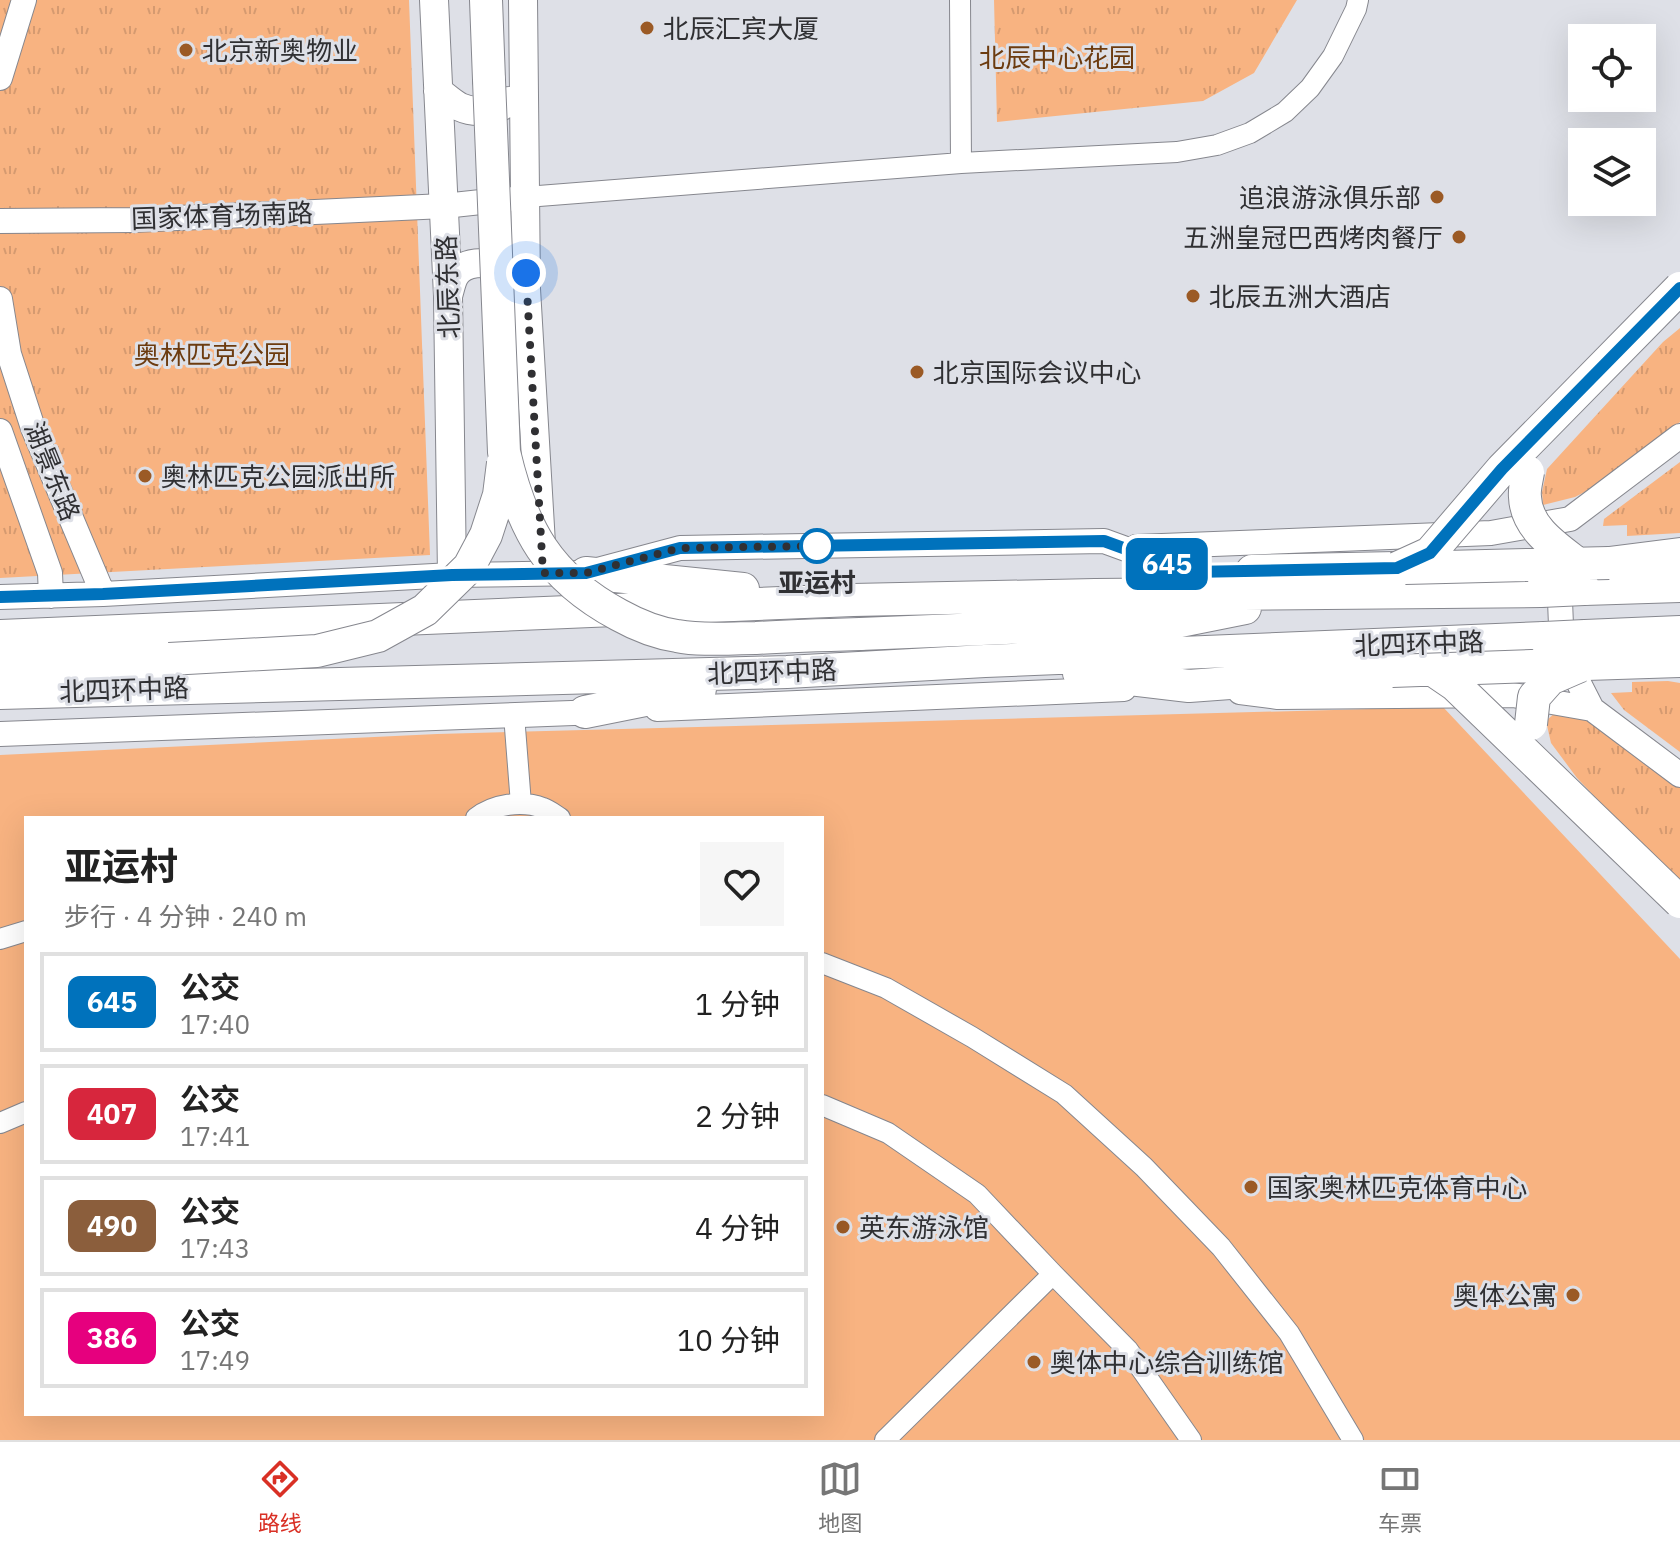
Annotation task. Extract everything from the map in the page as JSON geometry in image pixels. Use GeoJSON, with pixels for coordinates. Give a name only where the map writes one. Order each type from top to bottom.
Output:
{"type":"FeatureCollection","features":[{"type":"Feature","properties":{"kind":"highway"},"geometry":{"type":"LineString","coordinates":[[0,665],[317,651],[378,636],[425,610],[469,567],[486,535],[499,495],[504,452],[486,0]]}},
{"type":"Feature","properties":{"kind":"highway"},"geometry":{"type":"LineString","coordinates":[[1397,568],[1430,553],[1502,469],[1680,288]]}},
{"type":"Feature","properties":{"kind":"highway"},"geometry":{"type":"LineString","coordinates":[[1680,308],[1651,329],[1532,457],[1525,497],[1530,519],[1548,541],[1591,572],[1680,554]]}},
{"type":"Feature","properties":{"kind":"highway"},"geometry":{"type":"LineString","coordinates":[[504,452],[513,490],[527,524],[547,556],[570,583],[636,624],[676,636],[721,639],[1180,621],[1323,593]]}},
{"type":"Feature","properties":{"kind":"highway"},"geometry":{"type":"LineString","coordinates":[[1095,595],[1189,572],[1397,568],[1591,572],[1680,586]]}},
{"type":"Feature","properties":{"kind":"highway","name":"北四环中路"},"geometry":{"type":"LineString","coordinates":[[0,636],[853,600],[1541,591],[1591,572]]}},
{"type":"Feature","properties":{"kind":"highway"},"geometry":{"type":"LineString","coordinates":[[586,573],[853,600]]}},
{"type":"Feature","properties":{"kind":"highway"},"geometry":{"type":"LineString","coordinates":[[985,661],[1189,686],[1433,670],[1586,650],[1680,632]]}},
{"type":"Feature","properties":{"kind":"highway","name":"北四环中路"},"geometry":{"type":"LineString","coordinates":[[0,693],[787,672],[1544,638],[1586,650]]}},
{"type":"Feature","properties":{"kind":"highway"},"geometry":{"type":"LineString","coordinates":[[1586,650],[1618,662],[1680,661]]}},
{"type":"Feature","properties":{"kind":"highway"},"geometry":{"type":"LineString","coordinates":[[1586,650],[1550,679],[1534,697],[1533,734],[1547,755],[1644,859],[1680,887]]}},
{"type":"Feature","properties":{"kind":"highway"},"geometry":{"type":"LineString","coordinates":[[1433,670],[1455,685],[1680,902]]}},
{"type":"Feature","properties":{"kind":"highway"},"geometry":{"type":"LineString","coordinates":[[585,712],[787,672]]}},
{"type":"Feature","properties":{"kind":"main road","name":"北辰东路"},"geometry":{"type":"LineString","coordinates":[[434,0],[448,296],[452,575]]}},
{"type":"Feature","properties":{"kind":"main road"},"geometry":{"type":"LineString","coordinates":[[523,0],[526,289],[543,573]]}},
{"type":"Feature","properties":{"kind":"main road"},"geometry":{"type":"LineString","coordinates":[[438,91],[460,107],[480,111],[501,108],[509,102],[524,74]]}},
{"type":"Feature","properties":{"kind":"main road"},"geometry":{"type":"LineString","coordinates":[[448,296],[455,274],[467,264],[508,265],[526,289]]}},
{"type":"Feature","properties":{"kind":"street"},"geometry":{"type":"LineString","coordinates":[[0,32],[10,0]]}},
{"type":"Feature","properties":{"kind":"street"},"geometry":{"type":"LineString","coordinates":[[0,78],[24,0]]}},
{"type":"Feature","properties":{"kind":"street"},"geometry":{"type":"LineString","coordinates":[[960,0],[961,163]]}},
{"type":"Feature","properties":{"kind":"street"},"geometry":{"type":"LineString","coordinates":[[526,197],[961,163],[1177,152],[1217,145],[1250,133],[1285,112],[1310,88],[1333,56],[1358,0]]}},
{"type":"Feature","properties":{"kind":"street","name":"国家体育场南路"},"geometry":{"type":"LineString","coordinates":[[0,221],[133,220],[444,206],[526,197]]}},
{"type":"Feature","properties":{"kind":"street","name":"湖景东路"},"geometry":{"type":"LineString","coordinates":[[0,299],[9,354],[33,428],[103,594]]}},
{"type":"Feature","properties":{"kind":"street","name":"湖景东路"},"geometry":{"type":"LineString","coordinates":[[0,431],[50,573],[51,596]]}},
{"type":"Feature","properties":{"kind":"street"},"geometry":{"type":"LineString","coordinates":[[1121,548],[1491,533],[1570,519],[1680,436]]}},
{"type":"Feature","properties":{"kind":"street"},"geometry":{"type":"LineString","coordinates":[[1570,519],[1559,569],[1562,650],[1592,709],[1680,775]]}},
{"type":"Feature","properties":{"kind":"street"},"geometry":{"type":"LineString","coordinates":[[0,597],[452,575],[586,573],[680,548],[1104,541],[1189,572]]}},
{"type":"Feature","properties":{"kind":"street","name":"北四环中路"},"geometry":{"type":"LineString","coordinates":[[0,734],[1189,686],[1278,697],[1513,695],[1592,709]]}},
{"type":"Feature","properties":{"kind":"street"},"geometry":{"type":"LineString","coordinates":[[514,715],[521,804]]}},
{"type":"Feature","properties":{"kind":"street"},"geometry":{"type":"LineString","coordinates":[[480,816],[500,806],[521,804],[543,808],[557,816]]}},
{"type":"Feature","properties":{"kind":"street"},"geometry":{"type":"LineString","coordinates":[[0,939],[24,932]]}},
{"type":"Feature","properties":{"kind":"street"},"geometry":{"type":"LineString","coordinates":[[824,964],[886,988],[1064,1094],[1144,1167],[1221,1247],[1289,1333],[1353,1440]]}},
{"type":"Feature","properties":{"kind":"street"},"geometry":{"type":"LineString","coordinates":[[824,1106],[888,1133],[977,1194],[1128,1350],[1191,1440]]}},
{"type":"Feature","properties":{"kind":"street"},"geometry":{"type":"LineString","coordinates":[[0,1123],[24,1113]]}},
{"type":"Feature","properties":{"kind":"street"},"geometry":{"type":"LineString","coordinates":[[885,1440],[1053,1274]]}},
{"type":"Feature","properties":{"kind":"green space","name":"奥林匹克公园"},"geometry":{"type":"Polygon","coordinates":[[[0,0],[409,0],[430,555],[0,578],[0,0]]]}},
{"type":"Feature","properties":{"kind":"green space","name":"北辰中心花园"},"geometry":{"type":"Polygon","coordinates":[[[994,0],[1297,0],[1254,73],[1203,101],[997,122],[994,0]]]}},
{"type":"Feature","properties":{"kind":"green space"},"geometry":{"type":"Polygon","coordinates":[[[1680,328],[1680,422],[1604,482],[1575,497],[1543,505],[1542,492],[1547,469],[1663,342],[1680,328]]]}},
{"type":"Feature","properties":{"kind":"green space"},"geometry":{"type":"Polygon","coordinates":[[[1680,462],[1680,533],[1627,536],[1627,525],[1603,526],[1604,519],[1680,462]]]}},
{"type":"Feature","properties":{"kind":"green space"},"geometry":{"type":"Polygon","coordinates":[[[1632,682],[1680,683],[1680,752],[1624,710],[1611,693],[1632,692],[1632,682]]]}},
{"type":"Feature","properties":{"kind":"green space","name":"国家奥林匹克体育中心"},"geometry":{"type":"Polygon","coordinates":[[[1443,707],[1680,959],[1680,1440],[0,1440],[0,755],[437,734],[1443,707]]]}},
{"type":"Feature","properties":{"kind":"green space"},"geometry":{"type":"Polygon","coordinates":[[[1558,710],[1598,721],[1680,788],[1680,879],[1659,864],[1577,778],[1551,743],[1546,721],[1558,710]]]}},
{"type":"Feature","properties":{"kind":"bus line","name":"645"},"geometry":{"type":"LineString","coordinates":[[0,597],[452,575],[586,573],[680,548],[1104,541],[1189,572],[1397,568],[1430,553],[1502,469],[1680,288]]}},
{"type":"Feature","properties":{"kind":"place","name":"北辰汇宾大厦"},"geometry":{"type":"Point","coordinates":[647,28]}},
{"type":"Feature","properties":{"kind":"place","name":"北京新奥物业"},"geometry":{"type":"Point","coordinates":[186,50]}},
{"type":"Feature","properties":{"kind":"place","name":"追浪游泳俱乐部"},"geometry":{"type":"Point","coordinates":[1437,197]}},
{"type":"Feature","properties":{"kind":"place","name":"五洲皇冠巴西烤肉餐厅"},"geometry":{"type":"Point","coordinates":[1459,237]}},
{"type":"Feature","properties":{"kind":"place","name":"北辰五洲大酒店"},"geometry":{"type":"Point","coordinates":[1193,296]}},
{"type":"Feature","properties":{"kind":"place","name":"北京国际会议中心"},"geometry":{"type":"Point","coordinates":[917,372]}},
{"type":"Feature","properties":{"kind":"place","name":"奥林匹克公园派出所"},"geometry":{"type":"Point","coordinates":[145,476]}},
{"type":"Feature","properties":{"kind":"place","name":"亚运村"},"geometry":{"type":"Point","coordinates":[817,546]}},
{"type":"Feature","properties":{"kind":"place","name":"国家奥林匹克体育中心"},"geometry":{"type":"Point","coordinates":[1251,1187]}},
{"type":"Feature","properties":{"kind":"place","name":"英东游泳馆"},"geometry":{"type":"Point","coordinates":[843,1227]}},
{"type":"Feature","properties":{"kind":"place","name":"奥体公寓"},"geometry":{"type":"Point","coordinates":[1573,1295]}},
{"type":"Feature","properties":{"kind":"place","name":"奥体中心综合训练馆"},"geometry":{"type":"Point","coordinates":[1034,1362]}},
{"type":"Feature","properties":{"kind":"route"},"geometry":{"type":"LineString","coordinates":[[526,273],[543,573],[586,573],[680,548],[817,546]]}}]}
